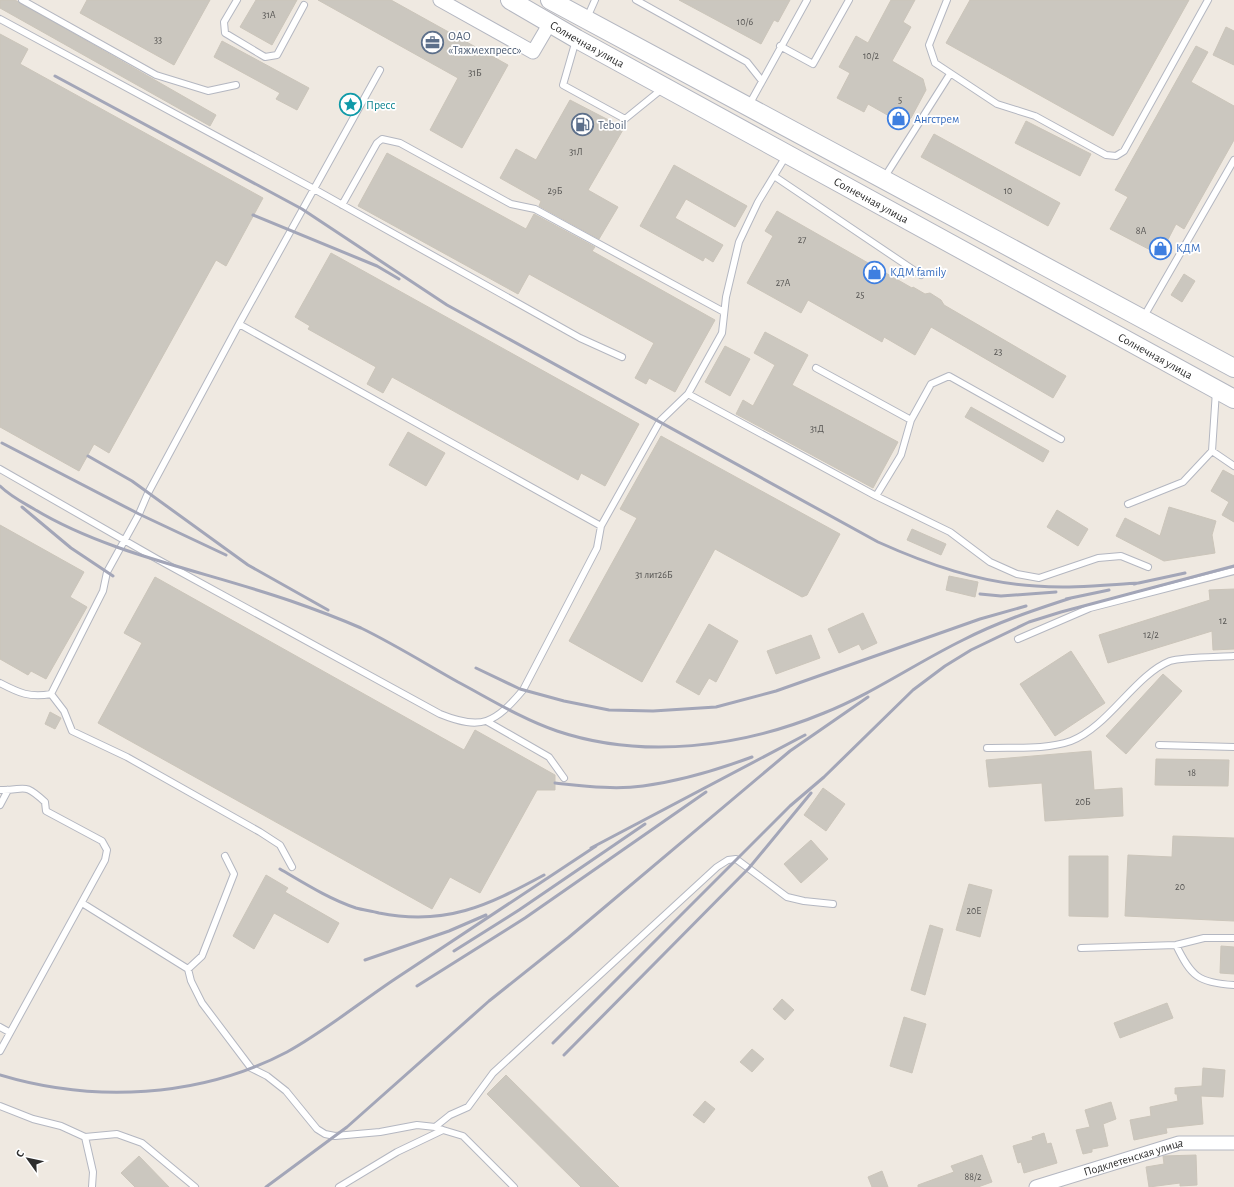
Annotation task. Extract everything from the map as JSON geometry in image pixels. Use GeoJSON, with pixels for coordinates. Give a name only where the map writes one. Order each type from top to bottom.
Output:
{"type":"FeatureCollection","features":[{"type":"Feature","properties":{"kind":"main road","name":"Солнечная улица"},"geometry":{"type":"LineString","coordinates":[[510,0],[576,39],[1234,399]]}},
{"type":"Feature","properties":{"kind":"main road","name":"Солнечная улица"},"geometry":{"type":"LineString","coordinates":[[550,0],[1234,368]]}},
{"type":"Feature","properties":{"kind":"street"},"geometry":{"type":"LineString","coordinates":[[440,0],[533,52],[550,23]]}},
{"type":"Feature","properties":{"kind":"street","name":"Подклетенская улица"},"geometry":{"type":"LineString","coordinates":[[1036,1187],[1179,1143],[1234,1143]]}},
{"type":"Feature","properties":{"kind":"lane"},"geometry":{"type":"LineString","coordinates":[[22,0],[156,75],[208,91],[236,85]]}},
{"type":"Feature","properties":{"kind":"lane"},"geometry":{"type":"LineString","coordinates":[[237,0],[224,22],[225,34],[266,57],[277,55],[304,5]]}},
{"type":"Feature","properties":{"kind":"lane"},"geometry":{"type":"LineString","coordinates":[[586,20],[595,0]]}},
{"type":"Feature","properties":{"kind":"lane"},"geometry":{"type":"LineString","coordinates":[[636,0],[747,62],[762,81]]}},
{"type":"Feature","properties":{"kind":"lane"},"geometry":{"type":"LineString","coordinates":[[749,107],[780,46],[807,0]]}},
{"type":"Feature","properties":{"kind":"lane"},"geometry":{"type":"LineString","coordinates":[[780,46],[813,64],[849,0]]}},
{"type":"Feature","properties":{"kind":"lane"},"geometry":{"type":"LineString","coordinates":[[947,0],[929,45],[935,63],[997,104],[1035,116],[1106,155],[1116,156],[1124,151],[1208,0]]}},
{"type":"Feature","properties":{"kind":"lane"},"geometry":{"type":"LineString","coordinates":[[0,20],[314,189],[580,338],[622,356]]}},
{"type":"Feature","properties":{"kind":"lane"},"geometry":{"type":"LineString","coordinates":[[576,39],[563,84],[625,119],[665,87]]}},
{"type":"Feature","properties":{"kind":"lane"},"geometry":{"type":"LineString","coordinates":[[51,694],[103,591],[107,572],[125,541],[148,493],[239,324],[380,70]]}},
{"type":"Feature","properties":{"kind":"lane"},"geometry":{"type":"LineString","coordinates":[[883,179],[950,74]]}},
{"type":"Feature","properties":{"kind":"lane"},"geometry":{"type":"LineString","coordinates":[[342,205],[377,143],[382,139],[400,143],[511,204],[535,209],[724,312]]}},
{"type":"Feature","properties":{"kind":"lane"},"geometry":{"type":"LineString","coordinates":[[488,722],[507,709],[524,690],[598,548],[601,526],[660,421],[688,394],[722,333],[724,312],[739,242],[758,202],[787,154]]}},
{"type":"Feature","properties":{"kind":"lane"},"geometry":{"type":"LineString","coordinates":[[1142,319],[1234,160]]}},
{"type":"Feature","properties":{"kind":"lane"},"geometry":{"type":"LineString","coordinates":[[774,176],[921,276]]}},
{"type":"Feature","properties":{"kind":"lane"},"geometry":{"type":"LineString","coordinates":[[239,324],[601,526]]}},
{"type":"Feature","properties":{"kind":"lane"},"geometry":{"type":"LineString","coordinates":[[816,368],[911,420]]}},
{"type":"Feature","properties":{"kind":"lane"},"geometry":{"type":"LineString","coordinates":[[876,496],[901,455],[911,420],[931,384],[949,376],[1061,440]]}},
{"type":"Feature","properties":{"kind":"lane"},"geometry":{"type":"LineString","coordinates":[[1128,504],[1183,482],[1212,451],[1216,389]]}},
{"type":"Feature","properties":{"kind":"lane"},"geometry":{"type":"LineString","coordinates":[[688,394],[876,496],[950,532],[990,562],[1017,574],[1039,578],[1098,558],[1121,556],[1148,567]]}},
{"type":"Feature","properties":{"kind":"lane"},"geometry":{"type":"LineString","coordinates":[[1212,451],[1234,466]]}},
{"type":"Feature","properties":{"kind":"lane"},"geometry":{"type":"LineString","coordinates":[[0,469],[125,541],[440,714],[460,722],[488,722],[549,757],[564,778]]}},
{"type":"Feature","properties":{"kind":"lane"},"geometry":{"type":"LineString","coordinates":[[1018,639],[1090,608],[1234,571]]}},
{"type":"Feature","properties":{"kind":"lane"},"geometry":{"type":"LineString","coordinates":[[987,748],[1048,746],[1072,741],[1097,724],[1153,671],[1171,661],[1234,656]]}},
{"type":"Feature","properties":{"kind":"lane"},"geometry":{"type":"LineString","coordinates":[[0,683],[12,690],[36,697],[51,694]]}},
{"type":"Feature","properties":{"kind":"lane"},"geometry":{"type":"LineString","coordinates":[[51,694],[64,711],[72,731],[126,757],[260,832],[280,845],[292,867]]}},
{"type":"Feature","properties":{"kind":"lane"},"geometry":{"type":"LineString","coordinates":[[1159,745],[1234,747]]}},
{"type":"Feature","properties":{"kind":"lane"},"geometry":{"type":"LineString","coordinates":[[0,790],[22,787],[33,791],[45,802],[46,811],[102,841],[107,850],[105,860],[9,1032],[0,1051]]}},
{"type":"Feature","properties":{"kind":"lane"},"geometry":{"type":"LineString","coordinates":[[0,805],[8,790]]}},
{"type":"Feature","properties":{"kind":"lane"},"geometry":{"type":"LineString","coordinates":[[188,969],[202,956],[234,874],[225,856]]}},
{"type":"Feature","properties":{"kind":"lane"},"geometry":{"type":"LineString","coordinates":[[435,1127],[450,1115],[468,1107],[493,1073],[717,867],[728,860],[736,860],[787,896],[804,901],[833,904]]}},
{"type":"Feature","properties":{"kind":"lane"},"geometry":{"type":"LineString","coordinates":[[82,903],[188,969],[191,981],[202,1002],[251,1068],[267,1076],[286,1091],[317,1129],[325,1134],[335,1136],[380,1132],[417,1125],[435,1127],[463,1136],[514,1187]]}},
{"type":"Feature","properties":{"kind":"lane"},"geometry":{"type":"LineString","coordinates":[[1081,948],[1176,945],[1204,938],[1234,938]]}},
{"type":"Feature","properties":{"kind":"lane"},"geometry":{"type":"LineString","coordinates":[[1176,945],[1182,958],[1197,978],[1213,984],[1234,985]]}},
{"type":"Feature","properties":{"kind":"lane"},"geometry":{"type":"LineString","coordinates":[[0,1027],[9,1032]]}},
{"type":"Feature","properties":{"kind":"lane"},"geometry":{"type":"LineString","coordinates":[[0,1106],[33,1119],[60,1126],[85,1137],[117,1134],[142,1143],[195,1187]]}},
{"type":"Feature","properties":{"kind":"lane"},"geometry":{"type":"LineString","coordinates":[[340,1187],[396,1152],[443,1130]]}},
{"type":"Feature","properties":{"kind":"lane"},"geometry":{"type":"LineString","coordinates":[[85,1137],[93,1172],[92,1187]]}},
{"type":"Feature","properties":{"kind":"building"},"geometry":{"type":"Polygon","coordinates":[[[0,0],[15,0],[216,115],[210,126],[0,8],[0,0]]]}},
{"type":"Feature","properties":{"kind":"building"},"geometry":{"type":"Polygon","coordinates":[[[87,0],[210,0],[174,65],[80,13],[87,0]]]}},
{"type":"Feature","properties":{"kind":"building"},"geometry":{"type":"Polygon","coordinates":[[[256,0],[297,0],[272,45],[240,27],[256,0]]]}},
{"type":"Feature","properties":{"kind":"building"},"geometry":{"type":"Polygon","coordinates":[[[318,0],[391,0],[508,65],[462,148],[430,130],[458,78],[318,0]]]}},
{"type":"Feature","properties":{"kind":"building"},"geometry":{"type":"Polygon","coordinates":[[[679,0],[790,0],[778,22],[774,20],[761,44],[679,0]]]}},
{"type":"Feature","properties":{"kind":"building"},"geometry":{"type":"Polygon","coordinates":[[[891,0],[915,0],[903,22],[911,27],[892,61],[923,79],[926,90],[911,118],[898,121],[868,104],[864,112],[837,98],[850,73],[839,67],[856,36],[868,43],[891,0]]]}},
{"type":"Feature","properties":{"kind":"building"},"geometry":{"type":"Polygon","coordinates":[[[970,0],[1189,0],[1113,136],[946,43],[970,0]]]}},
{"type":"Feature","properties":{"kind":"building"},"geometry":{"type":"Polygon","coordinates":[[[1226,27],[1234,31],[1234,65],[1213,55],[1226,27]]]}},
{"type":"Feature","properties":{"kind":"building"},"geometry":{"type":"Polygon","coordinates":[[[0,34],[28,49],[20,64],[263,198],[226,266],[216,260],[109,453],[94,444],[79,471],[0,427],[0,34]]]}},
{"type":"Feature","properties":{"kind":"building"},"geometry":{"type":"Polygon","coordinates":[[[222,41],[309,88],[297,110],[276,99],[280,93],[214,57],[222,41]]]}},
{"type":"Feature","properties":{"kind":"building"},"geometry":{"type":"Polygon","coordinates":[[[1196,46],[1208,52],[1191,82],[1234,106],[1234,140],[1184,229],[1176,224],[1160,255],[1110,229],[1128,197],[1115,190],[1196,46]]]}},
{"type":"Feature","properties":{"kind":"building"},"geometry":{"type":"Polygon","coordinates":[[[570,100],[624,128],[588,190],[618,207],[599,239],[539,206],[541,201],[500,178],[516,149],[536,160],[570,100]]]}},
{"type":"Feature","properties":{"kind":"building"},"geometry":{"type":"Polygon","coordinates":[[[1026,121],[1091,154],[1080,176],[1015,143],[1026,121]]]}},
{"type":"Feature","properties":{"kind":"building"},"geometry":{"type":"Polygon","coordinates":[[[934,134],[1060,203],[1048,226],[921,157],[934,134]]]}},
{"type":"Feature","properties":{"kind":"building"},"geometry":{"type":"Polygon","coordinates":[[[387,153],[526,229],[534,214],[595,247],[592,251],[715,320],[675,392],[649,378],[646,384],[635,378],[654,343],[529,274],[518,294],[358,206],[387,153]]]}},
{"type":"Feature","properties":{"kind":"building"},"geometry":{"type":"Polygon","coordinates":[[[674,165],[747,206],[735,227],[686,199],[675,218],[723,245],[713,262],[705,257],[703,261],[640,226],[674,165]]]}},
{"type":"Feature","properties":{"kind":"building"},"geometry":{"type":"Polygon","coordinates":[[[777,211],[912,288],[913,287],[925,294],[930,293],[941,300],[944,305],[1066,376],[1053,398],[931,327],[915,355],[884,337],[882,342],[808,300],[801,313],[747,283],[773,236],[765,231],[777,211]]]}},
{"type":"Feature","properties":{"kind":"building"},"geometry":{"type":"Polygon","coordinates":[[[331,253],[639,424],[605,486],[581,473],[578,480],[392,377],[383,393],[367,384],[376,367],[308,329],[310,326],[295,317],[331,253]]]}},
{"type":"Feature","properties":{"kind":"building"},"geometry":{"type":"Polygon","coordinates":[[[1184,274],[1195,281],[1182,302],[1171,295],[1184,274]]]}},
{"type":"Feature","properties":{"kind":"building"},"geometry":{"type":"Polygon","coordinates":[[[765,332],[808,355],[792,385],[898,442],[873,488],[736,414],[743,400],[753,406],[775,365],[754,353],[765,332]]]}},
{"type":"Feature","properties":{"kind":"building"},"geometry":{"type":"Polygon","coordinates":[[[725,346],[750,359],[730,396],[705,382],[725,346]]]}},
{"type":"Feature","properties":{"kind":"building"},"geometry":{"type":"Polygon","coordinates":[[[971,407],[1049,451],[1043,462],[965,417],[971,407]]]}},
{"type":"Feature","properties":{"kind":"building"},"geometry":{"type":"Polygon","coordinates":[[[408,432],[445,453],[426,486],[389,465],[408,432]]]}},
{"type":"Feature","properties":{"kind":"building"},"geometry":{"type":"Polygon","coordinates":[[[661,436],[840,534],[807,595],[802,597],[715,549],[642,682],[569,641],[637,518],[620,509],[661,436]]]}},
{"type":"Feature","properties":{"kind":"building"},"geometry":{"type":"Polygon","coordinates":[[[1223,470],[1234,476],[1234,522],[1222,515],[1229,502],[1211,491],[1223,470]]]}},
{"type":"Feature","properties":{"kind":"building"},"geometry":{"type":"Polygon","coordinates":[[[1169,507],[1216,521],[1212,535],[1215,553],[1164,561],[1116,536],[1125,518],[1160,536],[1169,507]]]}},
{"type":"Feature","properties":{"kind":"building"},"geometry":{"type":"Polygon","coordinates":[[[1057,510],[1088,529],[1078,546],[1047,527],[1057,510]]]}},
{"type":"Feature","properties":{"kind":"building"},"geometry":{"type":"Polygon","coordinates":[[[0,525],[84,572],[70,597],[87,607],[46,679],[31,671],[28,675],[0,659],[0,525]]]}},
{"type":"Feature","properties":{"kind":"building"},"geometry":{"type":"Polygon","coordinates":[[[912,529],[946,544],[941,555],[907,540],[912,529]]]}},
{"type":"Feature","properties":{"kind":"building"},"geometry":{"type":"Polygon","coordinates":[[[949,576],[978,582],[975,597],[946,590],[949,576]]]}},
{"type":"Feature","properties":{"kind":"building"},"geometry":{"type":"Polygon","coordinates":[[[155,577],[464,750],[475,730],[555,775],[555,790],[537,790],[480,893],[450,877],[432,909],[98,723],[142,643],[124,633],[155,577]]]}},
{"type":"Feature","properties":{"kind":"building"},"geometry":{"type":"Polygon","coordinates":[[[1234,589],[1234,649],[1213,650],[1212,631],[1108,663],[1099,635],[1210,600],[1209,590],[1234,589]]]}},
{"type":"Feature","properties":{"kind":"building"},"geometry":{"type":"Polygon","coordinates":[[[863,613],[877,643],[862,650],[859,644],[839,653],[828,629],[863,613]]]}},
{"type":"Feature","properties":{"kind":"building"},"geometry":{"type":"Polygon","coordinates":[[[709,624],[738,641],[716,682],[709,678],[699,695],[676,682],[709,624]]]}},
{"type":"Feature","properties":{"kind":"building"},"geometry":{"type":"Polygon","coordinates":[[[811,635],[820,658],[776,674],[767,651],[811,635]]]}},
{"type":"Feature","properties":{"kind":"building"},"geometry":{"type":"Polygon","coordinates":[[[1071,651],[1105,703],[1055,736],[1020,684],[1071,651]]]}},
{"type":"Feature","properties":{"kind":"building"},"geometry":{"type":"Polygon","coordinates":[[[1163,674],[1182,691],[1126,754],[1106,736],[1163,674]]]}},
{"type":"Feature","properties":{"kind":"building"},"geometry":{"type":"Polygon","coordinates":[[[50,712],[61,718],[55,729],[45,724],[50,712]]]}},
{"type":"Feature","properties":{"kind":"building"},"geometry":{"type":"Polygon","coordinates":[[[1091,751],[1094,790],[1122,788],[1123,816],[1045,821],[1042,783],[989,787],[986,760],[1091,751]]]}},
{"type":"Feature","properties":{"kind":"building"},"geometry":{"type":"Polygon","coordinates":[[[1156,759],[1229,760],[1228,786],[1155,785],[1156,759]]]}},
{"type":"Feature","properties":{"kind":"building"},"geometry":{"type":"Polygon","coordinates":[[[823,788],[845,804],[826,831],[804,815],[823,788]]]}},
{"type":"Feature","properties":{"kind":"building"},"geometry":{"type":"Polygon","coordinates":[[[1173,836],[1234,838],[1234,921],[1125,916],[1128,855],[1172,857],[1173,836]]]}},
{"type":"Feature","properties":{"kind":"building"},"geometry":{"type":"Polygon","coordinates":[[[811,840],[828,859],[801,883],[784,864],[811,840]]]}},
{"type":"Feature","properties":{"kind":"building"},"geometry":{"type":"Polygon","coordinates":[[[1069,856],[1108,856],[1108,917],[1069,916],[1069,856]]]}},
{"type":"Feature","properties":{"kind":"building"},"geometry":{"type":"Polygon","coordinates":[[[266,875],[288,888],[285,892],[339,923],[328,943],[274,913],[254,949],[233,936],[266,875]]]}},
{"type":"Feature","properties":{"kind":"building"},"geometry":{"type":"Polygon","coordinates":[[[969,884],[992,890],[980,937],[956,930],[969,884]]]}},
{"type":"Feature","properties":{"kind":"building"},"geometry":{"type":"Polygon","coordinates":[[[930,925],[943,929],[925,995],[911,990],[930,925]]]}},
{"type":"Feature","properties":{"kind":"building"},"geometry":{"type":"Polygon","coordinates":[[[1221,946],[1234,947],[1234,974],[1220,973],[1221,946]]]}},
{"type":"Feature","properties":{"kind":"building"},"geometry":{"type":"Polygon","coordinates":[[[782,999],[794,1010],[785,1020],[773,1009],[782,999]]]}},
{"type":"Feature","properties":{"kind":"building"},"geometry":{"type":"Polygon","coordinates":[[[1167,1003],[1173,1018],[1120,1038],[1114,1023],[1167,1003]]]}},
{"type":"Feature","properties":{"kind":"building"},"geometry":{"type":"Polygon","coordinates":[[[904,1017],[926,1024],[912,1073],[890,1066],[904,1017]]]}},
{"type":"Feature","properties":{"kind":"building"},"geometry":{"type":"Polygon","coordinates":[[[752,1049],[764,1059],[752,1072],[740,1062],[752,1049]]]}},
{"type":"Feature","properties":{"kind":"building"},"geometry":{"type":"Polygon","coordinates":[[[1203,1068],[1225,1070],[1223,1097],[1201,1096],[1203,1124],[1166,1128],[1167,1133],[1134,1140],[1130,1120],[1151,1116],[1150,1107],[1178,1101],[1177,1094],[1175,1094],[1175,1088],[1202,1086],[1203,1068]]]}},
{"type":"Feature","properties":{"kind":"building"},"geometry":{"type":"Polygon","coordinates":[[[506,1075],[619,1187],[581,1187],[487,1094],[506,1075]]]}},
{"type":"Feature","properties":{"kind":"building"},"geometry":{"type":"Polygon","coordinates":[[[705,1101],[715,1109],[704,1123],[693,1115],[705,1101]]]}},
{"type":"Feature","properties":{"kind":"building"},"geometry":{"type":"Polygon","coordinates":[[[1111,1102],[1116,1119],[1103,1124],[1108,1146],[1092,1149],[1092,1152],[1083,1154],[1076,1130],[1090,1127],[1085,1110],[1111,1102]]]}},
{"type":"Feature","properties":{"kind":"building"},"geometry":{"type":"Polygon","coordinates":[[[1044,1133],[1047,1144],[1051,1143],[1057,1163],[1024,1173],[1021,1162],[1018,1163],[1013,1146],[1033,1140],[1032,1137],[1044,1133]]]}},
{"type":"Feature","properties":{"kind":"building"},"geometry":{"type":"Polygon","coordinates":[[[982,1155],[992,1182],[978,1187],[918,1187],[918,1185],[954,1172],[951,1166],[982,1155]]]}},
{"type":"Feature","properties":{"kind":"building"},"geometry":{"type":"Polygon","coordinates":[[[1196,1155],[1197,1185],[1180,1186],[1180,1183],[1149,1187],[1146,1167],[1164,1164],[1163,1156],[1196,1155]]]}},
{"type":"Feature","properties":{"kind":"building"},"geometry":{"type":"Polygon","coordinates":[[[139,1156],[169,1187],[135,1187],[121,1173],[139,1156]]]}},
{"type":"Feature","properties":{"kind":"building"},"geometry":{"type":"Polygon","coordinates":[[[882,1171],[888,1187],[872,1187],[868,1177],[882,1171]]]}},
{"type":"Feature","properties":{"kind":"railway"},"geometry":{"type":"LineString","coordinates":[[55,76],[302,209],[447,305],[878,542],[935,565],[974,577],[995,581],[1049,587],[1139,583]]}},
{"type":"Feature","properties":{"kind":"railway"},"geometry":{"type":"LineString","coordinates":[[253,215],[377,266],[399,279]]}},
{"type":"Feature","properties":{"kind":"railway"},"geometry":{"type":"LineString","coordinates":[[2,443],[139,514],[226,555]]}},
{"type":"Feature","properties":{"kind":"railway"},"geometry":{"type":"LineString","coordinates":[[88,456],[132,481],[248,565],[328,610]]}},
{"type":"Feature","properties":{"kind":"railway"},"geometry":{"type":"LineString","coordinates":[[0,486],[12,496],[34,509],[63,525],[94,538],[159,561],[291,601],[361,628],[531,721],[557,731],[590,740],[623,745],[658,747],[692,746],[760,734],[793,725],[859,697],[946,649],[989,628],[1071,598]]}},
{"type":"Feature","properties":{"kind":"railway"},"geometry":{"type":"LineString","coordinates":[[22,507],[71,548],[113,576]]}},
{"type":"Feature","properties":{"kind":"railway"},"geometry":{"type":"LineString","coordinates":[[553,1043],[790,806],[824,777],[913,690],[945,666],[971,650],[1029,622],[1061,612],[1234,566]]}},
{"type":"Feature","properties":{"kind":"railway"},"geometry":{"type":"LineString","coordinates":[[1134,584],[1185,573]]}},
{"type":"Feature","properties":{"kind":"railway"},"geometry":{"type":"LineString","coordinates":[[1066,599],[1109,590]]}},
{"type":"Feature","properties":{"kind":"railway"},"geometry":{"type":"LineString","coordinates":[[980,594],[1001,596],[1056,592]]}},
{"type":"Feature","properties":{"kind":"railway"},"geometry":{"type":"LineString","coordinates":[[476,668],[520,689],[564,701],[609,710],[653,711],[716,707],[776,691],[980,619],[1026,606]]}},
{"type":"Feature","properties":{"kind":"railway"},"geometry":{"type":"LineString","coordinates":[[266,1187],[347,1127],[489,1001],[568,938],[790,751],[868,697]]}},
{"type":"Feature","properties":{"kind":"railway"},"geometry":{"type":"LineString","coordinates":[[591,848],[805,735]]}},
{"type":"Feature","properties":{"kind":"railway"},"geometry":{"type":"LineString","coordinates":[[555,783],[610,788],[643,786],[698,774],[752,757]]}},
{"type":"Feature","properties":{"kind":"railway"},"geometry":{"type":"LineString","coordinates":[[417,986],[525,918],[706,792]]}},
{"type":"Feature","properties":{"kind":"railway"},"geometry":{"type":"LineString","coordinates":[[564,1055],[749,868],[811,793]]}},
{"type":"Feature","properties":{"kind":"railway"},"geometry":{"type":"LineString","coordinates":[[454,951],[519,910],[645,824]]}},
{"type":"Feature","properties":{"kind":"railway"},"geometry":{"type":"LineString","coordinates":[[0,1075],[35,1084],[72,1090],[109,1092],[146,1091],[182,1087],[219,1079],[254,1067],[287,1052],[315,1035],[395,979],[596,846]]}},
{"type":"Feature","properties":{"kind":"railway"},"geometry":{"type":"LineString","coordinates":[[280,869],[326,895],[356,908],[379,913],[425,917],[446,915],[484,904],[504,896],[544,875]]}},
{"type":"Feature","properties":{"kind":"railway"},"geometry":{"type":"LineString","coordinates":[[365,960],[449,931],[486,915]]}},
{"type":"Feature","properties":{"kind":"place","name":"ОАО «Тяжмехпресс»"},"geometry":{"type":"Point","coordinates":[432,43]}},
{"type":"Feature","properties":{"kind":"place","name":"Пресс"},"geometry":{"type":"Point","coordinates":[351,105]}},
{"type":"Feature","properties":{"kind":"place","name":"Ангстрем"},"geometry":{"type":"Point","coordinates":[899,119]}},
{"type":"Feature","properties":{"kind":"place","name":"Teboil"},"geometry":{"type":"Point","coordinates":[583,125]}},
{"type":"Feature","properties":{"kind":"place","name":"КДМ"},"geometry":{"type":"Point","coordinates":[1160,248]}},
{"type":"Feature","properties":{"kind":"place","name":"КДМ family"},"geometry":{"type":"Point","coordinates":[875,272]}}]}
